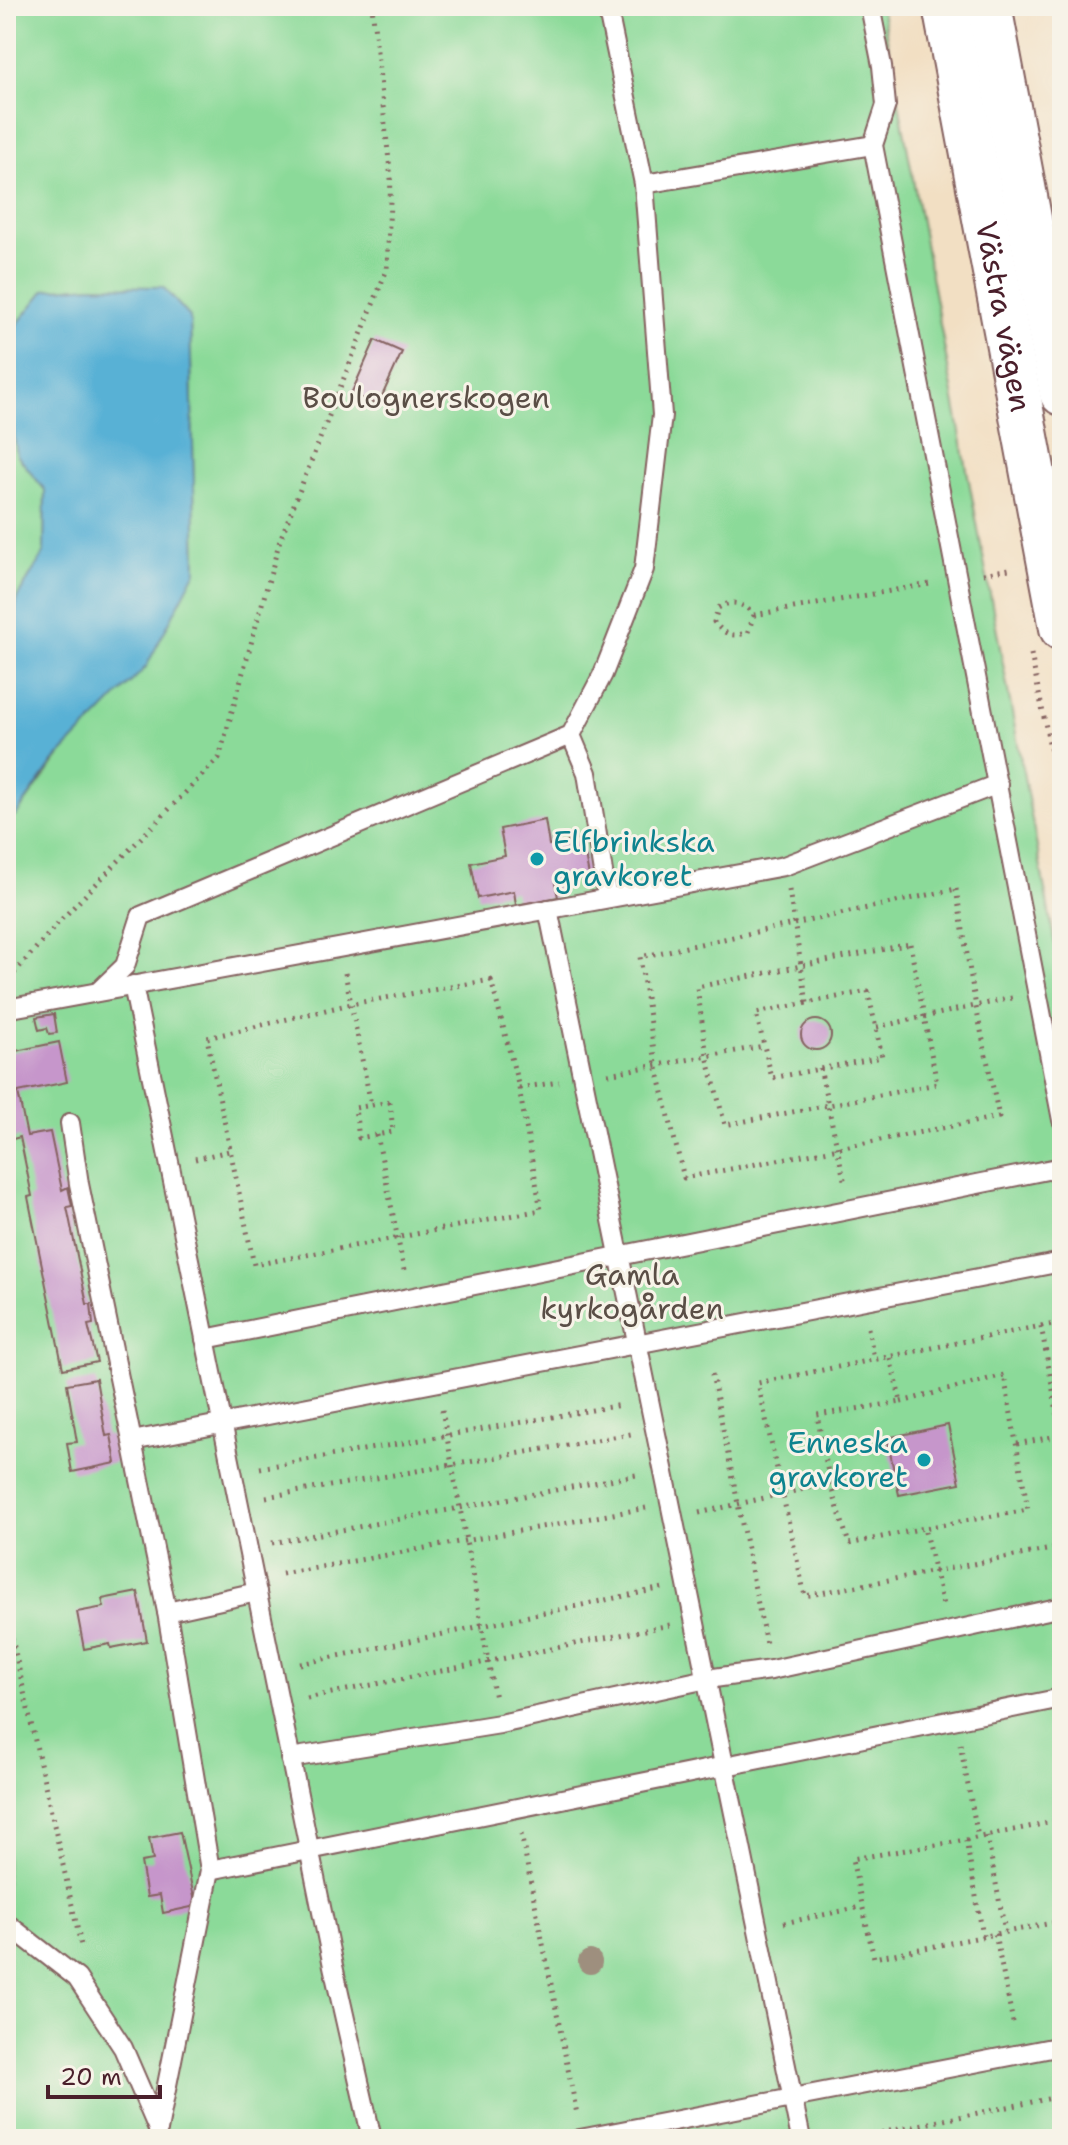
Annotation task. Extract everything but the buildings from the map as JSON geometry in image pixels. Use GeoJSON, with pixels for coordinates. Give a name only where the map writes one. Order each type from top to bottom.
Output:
{"type":"FeatureCollection","features":[{"type":"Feature","properties":{"kind":"main road","name":"Västra vägen"},"geometry":{"type":"LineString","coordinates":[[945,6],[1062,628]]}},
{"type":"Feature","properties":{"kind":"main road","name":"Västra vägen"},"geometry":{"type":"LineString","coordinates":[[989,6],[1062,393]]}},
{"type":"Feature","properties":{"kind":"lane"},"geometry":{"type":"LineString","coordinates":[[100,990],[125,966],[141,916],[571,735],[603,674],[644,569],[662,415],[644,184],[607,6]]}},
{"type":"Feature","properties":{"kind":"lane"},"geometry":{"type":"LineString","coordinates":[[870,6],[886,105],[873,145],[1062,1120]]}},
{"type":"Feature","properties":{"kind":"lane"},"geometry":{"type":"LineString","coordinates":[[644,184],[873,145]]}},
{"type":"Feature","properties":{"kind":"lane"},"geometry":{"type":"LineString","coordinates":[[571,735],[587,773],[607,897]]}},
{"type":"Feature","properties":{"kind":"lane"},"geometry":{"type":"LineString","coordinates":[[6,1009],[784,866],[998,784]]}},
{"type":"Feature","properties":{"kind":"lane"},"geometry":{"type":"LineString","coordinates":[[548,909],[801,2139]]}},
{"type":"Feature","properties":{"kind":"lane"},"geometry":{"type":"LineString","coordinates":[[133,985],[347,2034],[372,2139]]}},
{"type":"Feature","properties":{"kind":"lane"},"geometry":{"type":"LineString","coordinates":[[70,1123],[79,1184],[167,1612],[210,1870],[160,2134]]}},
{"type":"Feature","properties":{"kind":"lane"},"geometry":{"type":"LineString","coordinates":[[205,1339],[849,1207],[1062,1167]]}},
{"type":"Feature","properties":{"kind":"lane"},"geometry":{"type":"LineString","coordinates":[[132,1441],[1062,1262]]}},
{"type":"Feature","properties":{"kind":"lane"},"geometry":{"type":"LineString","coordinates":[[167,1612],[255,1586]]}},
{"type":"Feature","properties":{"kind":"lane"},"geometry":{"type":"LineString","coordinates":[[290,1758],[500,1724],[1062,1607]]}},
{"type":"Feature","properties":{"kind":"lane"},"geometry":{"type":"LineString","coordinates":[[210,1870],[1062,1698]]}},
{"type":"Feature","properties":{"kind":"lane"},"geometry":{"type":"LineString","coordinates":[[6,1923],[77,1978],[123,2048],[160,2134]]}},
{"type":"Feature","properties":{"kind":"lane"},"geometry":{"type":"LineString","coordinates":[[581,2139],[1062,2046]]}},
{"type":"Feature","properties":{"kind":"path"},"geometry":{"type":"LineString","coordinates":[[97,6],[122,6]]}},
{"type":"Feature","properties":{"kind":"path"},"geometry":{"type":"LineString","coordinates":[[6,983],[58,923],[219,758],[280,540],[387,269],[391,179],[372,6]]}},
{"type":"Feature","properties":{"kind":"path"},"geometry":{"type":"LineString","coordinates":[[754,615],[957,579]]}},
{"type":"Feature","properties":{"kind":"path"},"geometry":{"type":"LineString","coordinates":[[728,602],[745,605],[754,615],[748,632],[735,637],[723,634],[714,622],[718,608],[728,602]]}},
{"type":"Feature","properties":{"kind":"path"},"geometry":{"type":"LineString","coordinates":[[784,866],[807,1003]]}},
{"type":"Feature","properties":{"kind":"path"},"geometry":{"type":"LineString","coordinates":[[956,889],[976,1007],[999,1117],[684,1178],[656,1064],[640,957],[956,889]]}},
{"type":"Feature","properties":{"kind":"path"},"geometry":{"type":"LineString","coordinates":[[910,944],[937,1084],[725,1125],[707,1056],[697,987],[801,966],[910,944]]}},
{"type":"Feature","properties":{"kind":"path"},"geometry":{"type":"LineString","coordinates":[[340,948],[371,1105]]}},
{"type":"Feature","properties":{"kind":"path"},"geometry":{"type":"LineString","coordinates":[[491,980],[519,1088],[541,1210],[254,1265],[207,1038],[351,1004],[491,980]]}},
{"type":"Feature","properties":{"kind":"path"},"geometry":{"type":"LineString","coordinates":[[868,991],[877,1027],[882,1057],[772,1078],[756,1013],[868,991]]}},
{"type":"Feature","properties":{"kind":"path"},"geometry":{"type":"LineString","coordinates":[[877,1027],[1036,992]]}},
{"type":"Feature","properties":{"kind":"path"},"geometry":{"type":"LineString","coordinates":[[519,1088],[764,1046]]}},
{"type":"Feature","properties":{"kind":"path"},"geometry":{"type":"LineString","coordinates":[[820,1068],[849,1207]]}},
{"type":"Feature","properties":{"kind":"path"},"geometry":{"type":"LineString","coordinates":[[390,1102],[393,1132],[359,1138],[355,1108],[371,1105],[390,1102]]}},
{"type":"Feature","properties":{"kind":"path"},"geometry":{"type":"LineString","coordinates":[[377,1135],[409,1299]]}},
{"type":"Feature","properties":{"kind":"path"},"geometry":{"type":"LineString","coordinates":[[1062,1323],[758,1383],[805,1596],[1062,1547]]}},
{"type":"Feature","properties":{"kind":"path"},"geometry":{"type":"LineString","coordinates":[[1017,1444],[1062,1436],[1041,1326]]}},
{"type":"Feature","properties":{"kind":"path"},"geometry":{"type":"LineString","coordinates":[[890,1358],[901,1402]]}},
{"type":"Feature","properties":{"kind":"path"},"geometry":{"type":"LineString","coordinates":[[712,1374],[771,1670]]}},
{"type":"Feature","properties":{"kind":"path"},"geometry":{"type":"LineString","coordinates":[[1004,1375],[1028,1510],[849,1544],[830,1483],[817,1415],[901,1402],[1004,1375]]}},
{"type":"Feature","properties":{"kind":"path"},"geometry":{"type":"LineString","coordinates":[[437,1382],[500,1724]]}},
{"type":"Feature","properties":{"kind":"path"},"geometry":{"type":"LineString","coordinates":[[233,1472],[650,1400]]}},
{"type":"Feature","properties":{"kind":"path"},"geometry":{"type":"LineString","coordinates":[[238,1502],[655,1430]]}},
{"type":"Feature","properties":{"kind":"path"},"geometry":{"type":"LineString","coordinates":[[247,1548],[664,1470]]}},
{"type":"Feature","properties":{"kind":"path"},"geometry":{"type":"LineString","coordinates":[[255,1586],[466,1540],[739,1504],[830,1483]]}},
{"type":"Feature","properties":{"kind":"path"},"geometry":{"type":"LineString","coordinates":[[924,1528],[950,1631]]}},
{"type":"Feature","properties":{"kind":"path"},"geometry":{"type":"LineString","coordinates":[[273,1670],[687,1583]]}},
{"type":"Feature","properties":{"kind":"path"},"geometry":{"type":"LineString","coordinates":[[279,1703],[695,1620]]}},
{"type":"Feature","properties":{"kind":"path"},"geometry":{"type":"LineString","coordinates":[[6,1623],[67,1879],[92,2001]]}},
{"type":"Feature","properties":{"kind":"path"},"geometry":{"type":"LineString","coordinates":[[956,1719],[978,1837]]}},
{"type":"Feature","properties":{"kind":"path"},"geometry":{"type":"LineString","coordinates":[[516,1808],[581,2139]]}},
{"type":"Feature","properties":{"kind":"path"},"geometry":{"type":"LineString","coordinates":[[1062,1820],[852,1859],[874,1958],[1062,1921]]}},
{"type":"Feature","properties":{"kind":"path"},"geometry":{"type":"LineString","coordinates":[[987,1836],[1005,1931]]}},
{"type":"Feature","properties":{"kind":"path"},"geometry":{"type":"LineString","coordinates":[[966,1840],[983,1936]]}},
{"type":"Feature","properties":{"kind":"path"},"geometry":{"type":"LineString","coordinates":[[758,1929],[861,1907]]}},
{"type":"Feature","properties":{"kind":"path"},"geometry":{"type":"LineString","coordinates":[[995,1934],[1020,2055]]}},
{"type":"Feature","properties":{"kind":"path"},"geometry":{"type":"LineString","coordinates":[[850,2139],[1062,2096]]}},
{"type":"Feature","properties":{"kind":"path"},"geometry":{"type":"LineString","coordinates":[[1040,2139],[1062,2134]]}},
{"type":"Feature","properties":{"kind":"green space","name":"Gamla kyrkogården"},"geometry":{"type":"Polygon","coordinates":[[[6,6],[881,6],[1062,982],[1062,2139],[6,2139],[6,822],[16,815],[196,571],[190,317],[91,286],[46,290],[6,338],[6,6]]]}},
{"type":"Feature","properties":{"kind":"green space"},"geometry":{"type":"Polygon","coordinates":[[[6,367],[17,455],[45,490],[44,553],[17,598],[6,688],[6,367]]]}},
{"type":"Feature","properties":{"kind":"water"},"geometry":{"type":"Polygon","coordinates":[[[91,286],[163,287],[190,317],[196,571],[146,667],[54,761],[16,815],[6,822],[6,688],[17,598],[44,553],[45,490],[17,455],[10,409],[6,338],[45,290],[91,286]]]}},
{"type":"Feature","properties":{"kind":"place","name":"Elfbrinkska gravkoret"},"geometry":{"type":"Point","coordinates":[537,859]}},
{"type":"Feature","properties":{"kind":"place","name":"Enneska gravkoret"},"geometry":{"type":"Point","coordinates":[924,1460]}},
{"type":"Feature","properties":{"kind":"park label","name":"Boulognerskogen"},"geometry":{"type":"Point","coordinates":[426,398]}}]}
